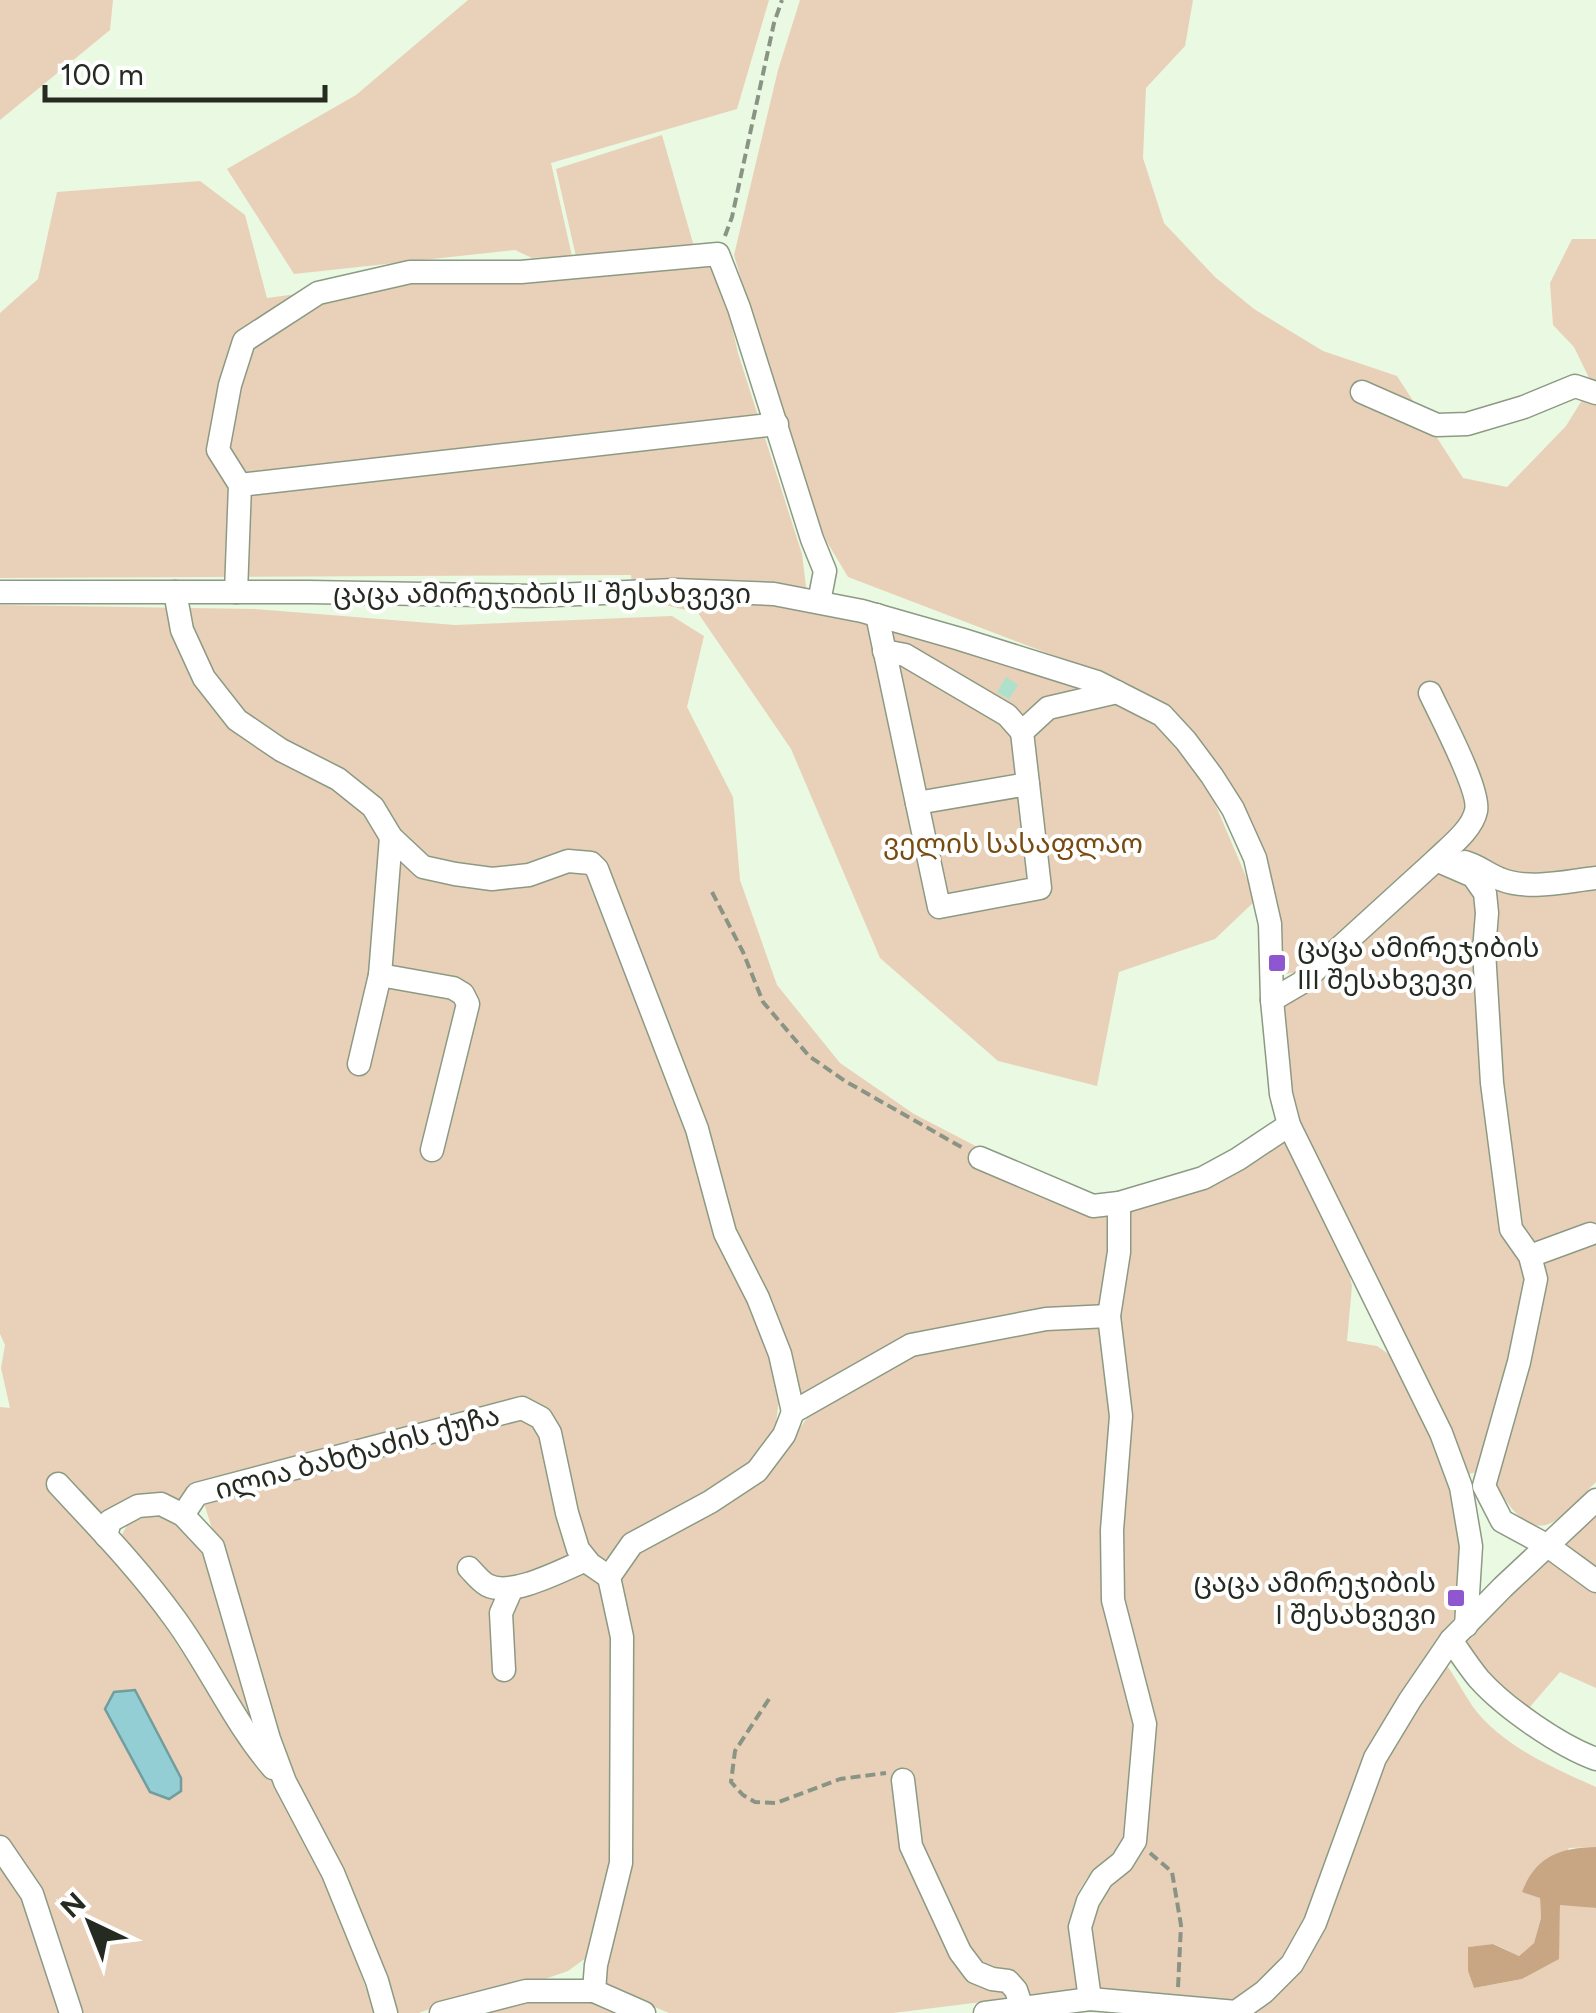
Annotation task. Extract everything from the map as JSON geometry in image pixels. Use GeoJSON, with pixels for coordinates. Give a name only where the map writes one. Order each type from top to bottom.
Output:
{"type":"FeatureCollection","features":[{"type":"Feature","properties":{"kind":"street"},"geometry":{"type":"LineString","coordinates":[[236,592],[240,485],[218,450],[230,385],[244,341],[318,292],[410,272],[521,272],[718,254],[825,572],[818,602]]}},
{"type":"Feature","properties":{"kind":"street"},"geometry":{"type":"LineString","coordinates":[[1362,392],[1437,425],[1466,424],[1524,407],[1575,386],[1596,393]]}},
{"type":"Feature","properties":{"kind":"street"},"geometry":{"type":"LineString","coordinates":[[240,485],[777,424]]}},
{"type":"Feature","properties":{"kind":"street","name":"ცაცა ამირეჯიბის II შესახვევი"},"geometry":{"type":"LineString","coordinates":[[0,592],[532,596],[675,590],[774,594],[877,615],[1097,682],[1162,714],[1212,776],[1233,809],[1255,858],[1270,924],[1272,1000],[1281,1094],[1289,1124],[1441,1434],[1472,1486],[1471,1546],[1458,1633]]}},
{"type":"Feature","properties":{"kind":"street"},"geometry":{"type":"LineString","coordinates":[[175,592],[182,630],[204,678],[237,720],[281,750],[338,779],[372,807],[391,837],[423,866],[492,879],[529,875],[568,861],[591,862],[598,869],[697,1129],[724,1233],[758,1298],[780,1354],[793,1412],[784,1435],[757,1471],[710,1502],[632,1544],[609,1577]]}},
{"type":"Feature","properties":{"kind":"street"},"geometry":{"type":"LineString","coordinates":[[877,615],[884,650],[939,907],[1040,888],[1022,732],[1007,715],[905,655],[884,650]]}},
{"type":"Feature","properties":{"kind":"street"},"geometry":{"type":"LineString","coordinates":[[1022,732],[1048,708],[1117,692]]}},
{"type":"Feature","properties":{"kind":"street"},"geometry":{"type":"LineString","coordinates":[[1272,1000],[1301,982],[1436,860],[1465,831],[1477,810],[1466,771],[1430,693]]}},
{"type":"Feature","properties":{"kind":"street"},"geometry":{"type":"LineString","coordinates":[[917,803],[1028,784]]}},
{"type":"Feature","properties":{"kind":"street"},"geometry":{"type":"LineString","coordinates":[[359,1064],[380,975],[391,837]]}},
{"type":"Feature","properties":{"kind":"street"},"geometry":{"type":"LineString","coordinates":[[1436,860],[1454,858],[1480,866],[1502,880],[1533,884],[1596,878]]}},
{"type":"Feature","properties":{"kind":"street"},"geometry":{"type":"LineString","coordinates":[[1436,860],[1473,876],[1485,893],[1484,950],[1492,1083],[1511,1229],[1530,1256],[1536,1279],[1520,1362],[1472,1486],[1502,1521],[1548,1546],[1596,1581]]}},
{"type":"Feature","properties":{"kind":"street"},"geometry":{"type":"LineString","coordinates":[[380,975],[453,988],[463,994],[468,1004],[432,1150]]}},
{"type":"Feature","properties":{"kind":"street"},"geometry":{"type":"LineString","coordinates":[[980,1158],[1093,1206],[1119,1203],[1203,1178],[1289,1124]]}},
{"type":"Feature","properties":{"kind":"street"},"geometry":{"type":"LineString","coordinates":[[1090,1999],[1080,1927],[1088,1901],[1102,1878],[1122,1862],[1135,1840],[1146,1724],[1112,1600],[1112,1530],[1121,1416],[1109,1316],[1119,1252],[1119,1203]]}},
{"type":"Feature","properties":{"kind":"street"},"geometry":{"type":"LineString","coordinates":[[1530,1256],[1590,1234]]}},
{"type":"Feature","properties":{"kind":"street"},"geometry":{"type":"LineString","coordinates":[[793,1412],[912,1346],[1046,1319],[1109,1316]]}},
{"type":"Feature","properties":{"kind":"street","name":"ილია ბახტაძის ქუჩა"},"geometry":{"type":"LineString","coordinates":[[183,1515],[197,1494],[522,1408],[541,1418],[550,1433],[567,1513],[586,1560]]}},
{"type":"Feature","properties":{"kind":"street"},"geometry":{"type":"LineString","coordinates":[[58,1484],[176,1619],[255,1747],[285,1782]]}},
{"type":"Feature","properties":{"kind":"street"},"geometry":{"type":"LineString","coordinates":[[985,2013],[1090,1999],[1236,2012],[1264,1992],[1292,1964],[1314,1923],[1375,1758],[1410,1700],[1458,1633],[1596,1500]]}},
{"type":"Feature","properties":{"kind":"street","name":"ილია ბახტაძის ქუჩა"},"geometry":{"type":"LineString","coordinates":[[106,1536],[110,1520],[138,1506],[161,1504],[183,1515],[213,1547],[285,1782],[333,1872],[386,2013]]}},
{"type":"Feature","properties":{"kind":"street"},"geometry":{"type":"LineString","coordinates":[[469,1568],[486,1585],[504,1590],[586,1560],[609,1577],[622,1637],[620,1863],[596,1965],[594,1991]]}},
{"type":"Feature","properties":{"kind":"street"},"geometry":{"type":"LineString","coordinates":[[504,1670],[500,1613],[512,1588]]}},
{"type":"Feature","properties":{"kind":"street"},"geometry":{"type":"LineString","coordinates":[[1458,1633],[1480,1680],[1544,1732],[1596,1760]]}},
{"type":"Feature","properties":{"kind":"street"},"geometry":{"type":"LineString","coordinates":[[902,1780],[910,1846],[960,1952],[975,1972],[1008,1981],[1022,2008]]}},
{"type":"Feature","properties":{"kind":"street"},"geometry":{"type":"LineString","coordinates":[[0,1848],[32,1894],[71,2013]]}},
{"type":"Feature","properties":{"kind":"street"},"geometry":{"type":"LineString","coordinates":[[440,2013],[526,1991],[594,1991],[644,2013]]}},
{"type":"Feature","properties":{"kind":"path"},"geometry":{"type":"LineString","coordinates":[[718,254],[732,217],[782,0]]}},
{"type":"Feature","properties":{"kind":"path"},"geometry":{"type":"LineString","coordinates":[[712,892],[763,1002],[809,1056],[845,1082],[980,1158]]}},
{"type":"Feature","properties":{"kind":"path"},"geometry":{"type":"LineString","coordinates":[[769,1699],[735,1751],[731,1782],[743,1795],[755,1802],[776,1803],[840,1779],[892,1773],[902,1780]]}},
{"type":"Feature","properties":{"kind":"path"},"geometry":{"type":"LineString","coordinates":[[1135,1840],[1172,1872],[1181,1925],[1177,2008]]}},
{"type":"Feature","properties":{"kind":"green space"},"geometry":{"type":"Polygon","coordinates":[[[0,0],[113,0],[110,30],[0,120],[0,0]]]}},
{"type":"Feature","properties":{"kind":"green space"},"geometry":{"type":"Polygon","coordinates":[[[468,0],[769,0],[737,109],[551,163],[572,256],[532,258],[515,250],[294,274],[227,169],[356,95],[468,0]]]}},
{"type":"Feature","properties":{"kind":"green space"},"geometry":{"type":"Polygon","coordinates":[[[800,0],[1193,0],[1185,46],[1146,88],[1143,158],[1164,223],[1215,277],[1254,309],[1323,351],[1397,376],[1463,478],[1507,487],[1566,426],[1592,384],[1574,347],[1553,325],[1550,283],[1572,239],[1596,239],[1596,1482],[1555,1521],[1545,1525],[1527,1522],[1495,1483],[1545,1268],[1517,1227],[1497,1070],[1492,897],[1445,859],[1473,830],[1466,792],[1467,813],[1458,826],[1307,970],[1286,974],[1270,885],[1257,845],[1218,766],[1170,710],[1146,694],[1068,661],[848,577],[827,542],[799,479],[734,255],[778,70],[800,0]]]}},
{"type":"Feature","properties":{"kind":"green space","name":"ველის სასაფლაო"},"geometry":{"type":"Polygon","coordinates":[[[662,135],[699,264],[717,261],[738,353],[802,554],[809,611],[897,626],[1141,710],[1181,753],[1213,799],[1256,900],[1215,939],[1119,972],[1097,1086],[998,1061],[880,958],[791,749],[698,613],[633,597],[631,575],[0,578],[0,313],[38,279],[57,192],[200,181],[245,215],[267,298],[408,279],[580,274],[556,169],[662,135]]]}},
{"type":"Feature","properties":{"kind":"green space"},"geometry":{"type":"Polygon","coordinates":[[[0,605],[255,609],[455,625],[672,616],[704,636],[687,707],[733,797],[740,880],[777,985],[840,1063],[914,1114],[1107,1214],[1112,1225],[1102,1302],[1091,1309],[998,1320],[804,1402],[759,1312],[779,1398],[776,1424],[761,1455],[604,1560],[588,1552],[543,1412],[182,1503],[154,1493],[119,1507],[101,1522],[57,1473],[46,1482],[140,1588],[253,1760],[276,1783],[326,1879],[375,2013],[78,2013],[36,1884],[0,1835],[0,1407],[10,1408],[1,1368],[5,1345],[0,1334],[0,605]],[[113,1692],[105,1710],[149,1792],[113,1692]]]}},
{"type":"Feature","properties":{"kind":"green space"},"geometry":{"type":"Polygon","coordinates":[[[1443,870],[1473,884],[1518,1253],[1529,1291],[1481,1471],[1469,1474],[1463,1471],[1291,1106],[1281,1007],[1428,873],[1443,870]]]}},
{"type":"Feature","properties":{"kind":"green space"},"geometry":{"type":"Polygon","coordinates":[[[1285,1140],[1345,1254],[1352,1286],[1347,1341],[1377,1346],[1393,1357],[1434,1441],[1462,1530],[1459,1603],[1450,1629],[1315,1904],[1288,1952],[1261,1983],[1240,2000],[1221,2005],[1094,1991],[1088,1945],[1099,1889],[1123,1869],[1152,1724],[1121,1612],[1116,1317],[1126,1220],[1134,1207],[1285,1140]]]}},
{"type":"Feature","properties":{"kind":"green space"},"geometry":{"type":"Polygon","coordinates":[[[1103,1326],[1111,1412],[1107,1612],[1136,1721],[1123,1844],[1087,1878],[1076,1896],[1074,1940],[1079,1990],[893,2013],[669,2013],[600,1984],[629,1864],[632,1626],[619,1575],[633,1556],[773,1467],[807,1418],[909,1353],[1039,1328],[1103,1326]]]}},
{"type":"Feature","properties":{"kind":"green space"},"geometry":{"type":"Polygon","coordinates":[[[516,1417],[531,1422],[539,1430],[606,1587],[616,1642],[612,1858],[590,1955],[568,1971],[466,1995],[419,2013],[395,2013],[285,1762],[203,1500],[516,1417]]]}},
{"type":"Feature","properties":{"kind":"green space"},"geometry":{"type":"Polygon","coordinates":[[[1596,1507],[1596,1571],[1555,1546],[1596,1507]]]}},
{"type":"Feature","properties":{"kind":"green space"},"geometry":{"type":"Polygon","coordinates":[[[148,1513],[165,1517],[190,1535],[208,1563],[263,1741],[121,1536],[131,1519],[148,1513]]]}},
{"type":"Feature","properties":{"kind":"green space"},"geometry":{"type":"Polygon","coordinates":[[[1548,1557],[1596,1590],[1596,1688],[1560,1672],[1516,1723],[1458,1648],[1548,1557]]]}},
{"type":"Feature","properties":{"kind":"green space"},"geometry":{"type":"Polygon","coordinates":[[[1443,1667],[1448,1667],[1473,1707],[1498,1733],[1529,1755],[1596,1787],[1596,1847],[1569,1848],[1540,1897],[1541,1918],[1534,1943],[1519,1956],[1494,1944],[1469,1947],[1468,1971],[1474,1988],[1522,1979],[1558,1959],[1560,1904],[1596,1908],[1596,2013],[1243,2013],[1277,1992],[1404,1721],[1443,1667]]]}},
{"type":"Feature","properties":{"kind":"green space"},"geometry":{"type":"Polygon","coordinates":[[[0,1862],[24,1896],[60,2013],[0,2013],[0,1862]]]}},
{"type":"Feature","properties":{"kind":"green space"},"geometry":{"type":"Polygon","coordinates":[[[517,2001],[599,2002],[616,2013],[475,2013],[517,2001]]]}},
{"type":"Feature","properties":{"kind":"shaded area"},"geometry":{"type":"Polygon","coordinates":[[[1596,1847],[1596,1908],[1560,1905],[1559,1959],[1522,1979],[1474,1988],[1468,1971],[1468,1947],[1493,1944],[1519,1956],[1534,1943],[1541,1918],[1540,1898],[1522,1892],[1534,1870],[1560,1852],[1596,1847]]]}},
{"type":"Feature","properties":{"kind":"water"},"geometry":{"type":"Polygon","coordinates":[[[135,1690],[181,1778],[181,1791],[169,1799],[150,1792],[105,1709],[114,1692],[135,1690]]]}},
{"type":"Feature","properties":{"kind":"building"},"geometry":{"type":"Polygon","coordinates":[[[1006,677],[1018,685],[1009,699],[997,692],[1006,677]]]}},
{"type":"Feature","properties":{"kind":"place","name":"ცაცა ამირეჯიბის III შესახვევი"},"geometry":{"type":"Point","coordinates":[1277,963]}},
{"type":"Feature","properties":{"kind":"place","name":"ცაცა ამირეჯიბის I შესახვევი"},"geometry":{"type":"Point","coordinates":[1456,1598]}}]}
